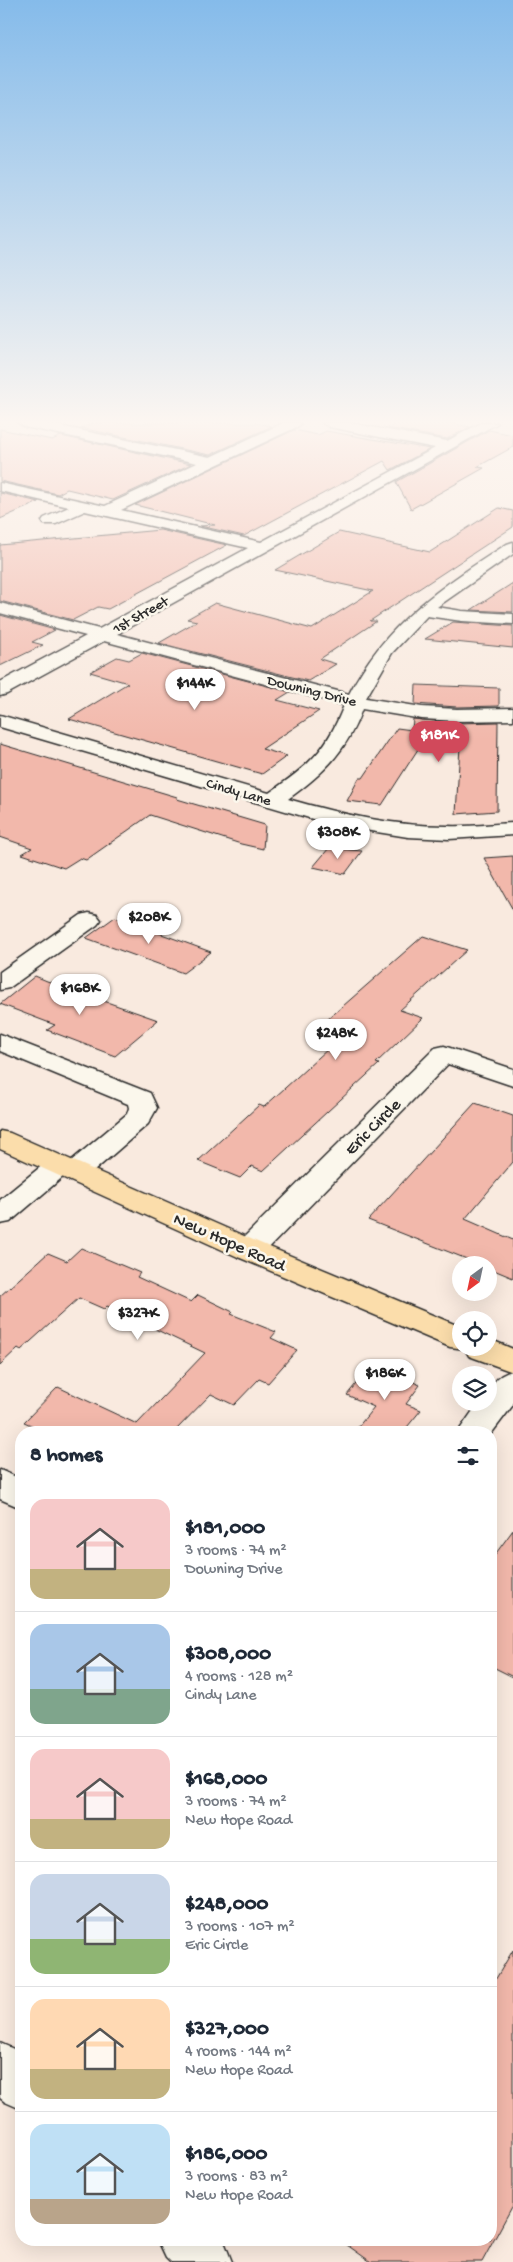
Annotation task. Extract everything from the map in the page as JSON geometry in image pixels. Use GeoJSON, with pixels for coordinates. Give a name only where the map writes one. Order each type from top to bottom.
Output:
{"type":"FeatureCollection","features":[{"type":"Feature","properties":{"kind":"main road","name":"New Hope Road"},"geometry":{"type":"LineString","coordinates":[[0,1139],[249,1250],[452,1335]]}},
{"type":"Feature","properties":{"kind":"main road"},"geometry":{"type":"LineString","coordinates":[[497,1355],[513,1361]]}},
{"type":"Feature","properties":{"kind":"street"},"geometry":{"type":"LineString","coordinates":[[185,529],[263,546]]}},
{"type":"Feature","properties":{"kind":"street","name":"1st Street"},"geometry":{"type":"LineString","coordinates":[[0,690],[295,529]]}},
{"type":"Feature","properties":{"kind":"street"},"geometry":{"type":"LineString","coordinates":[[272,801],[313,771],[331,752],[343,732],[369,674],[386,648],[424,610],[450,588],[513,547]]}},
{"type":"Feature","properties":{"kind":"street","name":"Downing Drive"},"geometry":{"type":"LineString","coordinates":[[0,608],[355,702],[422,713],[457,715],[513,714]]}},
{"type":"Feature","properties":{"kind":"street"},"geometry":{"type":"LineString","coordinates":[[424,610],[462,616],[513,619]]}},
{"type":"Feature","properties":{"kind":"street","name":"Cindy Lane"},"geometry":{"type":"LineString","coordinates":[[0,721],[333,819],[408,831],[449,833],[513,830]]}},
{"type":"Feature","properties":{"kind":"street"},"geometry":{"type":"LineString","coordinates":[[0,983],[89,920]]}},
{"type":"Feature","properties":{"kind":"street"},"geometry":{"type":"LineString","coordinates":[[0,1042],[140,1099],[143,1108],[138,1118],[0,1215]]}},
{"type":"Feature","properties":{"kind":"street","name":"Eric Circle"},"geometry":{"type":"LineString","coordinates":[[249,1250],[444,1054],[513,1078]]}},
{"type":"Feature","properties":{"kind":"street"},"geometry":{"type":"LineString","coordinates":[[479,1426],[513,1382]]}},
{"type":"Feature","properties":{"kind":"street"},"geometry":{"type":"LineString","coordinates":[[0,1483],[15,1492]]}},
{"type":"Feature","properties":{"kind":"street"},"geometry":{"type":"LineString","coordinates":[[0,2066],[15,2080]]}},
{"type":"Feature","properties":{"kind":"street"},"geometry":{"type":"LineString","coordinates":[[189,2246],[206,2262]]}},
{"type":"Feature","properties":{"kind":"building"},"geometry":{"type":"Polygon","coordinates":[[[211,529],[258,529],[244,536],[211,529]]]}},
{"type":"Feature","properties":{"kind":"building"},"geometry":{"type":"Polygon","coordinates":[[[467,529],[511,529],[370,621],[377,621],[320,659],[336,664],[308,681],[159,643],[197,621],[187,619],[215,603],[312,629],[373,591],[275,570],[339,532],[430,552],[467,529]]]}},
{"type":"Feature","properties":{"kind":"building"},"geometry":{"type":"Polygon","coordinates":[[[160,530],[227,545],[108,609],[98,607],[73,620],[0,601],[0,545],[160,530]]]}},
{"type":"Feature","properties":{"kind":"building"},"geometry":{"type":"Polygon","coordinates":[[[513,583],[513,612],[471,610],[513,583]]]}},
{"type":"Feature","properties":{"kind":"building"},"geometry":{"type":"Polygon","coordinates":[[[0,615],[55,630],[32,642],[43,645],[0,666],[0,615]]]}},
{"type":"Feature","properties":{"kind":"building"},"geometry":{"type":"Polygon","coordinates":[[[453,622],[513,626],[513,648],[425,639],[453,622]]]}},
{"type":"Feature","properties":{"kind":"building"},"geometry":{"type":"Polygon","coordinates":[[[142,653],[290,692],[277,700],[319,711],[262,749],[287,756],[262,774],[69,719],[128,683],[90,672],[117,657],[129,660],[142,653]]]}},
{"type":"Feature","properties":{"kind":"building"},"geometry":{"type":"Polygon","coordinates":[[[416,685],[499,688],[499,706],[457,707],[415,704],[416,685]]]}},
{"type":"Feature","properties":{"kind":"building"},"geometry":{"type":"Polygon","coordinates":[[[413,719],[457,723],[498,722],[497,811],[456,814],[460,746],[422,743],[382,805],[347,801],[359,778],[363,778],[397,728],[412,730],[413,719]]]}},
{"type":"Feature","properties":{"kind":"building"},"geometry":{"type":"Polygon","coordinates":[[[0,744],[265,825],[263,849],[241,844],[150,815],[86,860],[80,858],[64,868],[22,854],[32,848],[0,837],[0,744]]]}},
{"type":"Feature","properties":{"kind":"building"},"geometry":{"type":"Polygon","coordinates":[[[329,848],[362,851],[345,874],[313,867],[329,848]]]}},
{"type":"Feature","properties":{"kind":"building"},"geometry":{"type":"Polygon","coordinates":[[[513,856],[513,910],[484,858],[513,856]]]}},
{"type":"Feature","properties":{"kind":"building"},"geometry":{"type":"Polygon","coordinates":[[[115,917],[211,952],[183,973],[86,938],[115,917]]]}},
{"type":"Feature","properties":{"kind":"building"},"geometry":{"type":"Polygon","coordinates":[[[423,936],[467,950],[400,1010],[423,1018],[376,1063],[379,1064],[263,1171],[252,1166],[240,1178],[198,1161],[259,1105],[264,1107],[350,1029],[327,1020],[423,936]]]}},
{"type":"Feature","properties":{"kind":"building"},"geometry":{"type":"Polygon","coordinates":[[[35,976],[158,1020],[115,1056],[47,1030],[55,1025],[0,1004],[35,976]]]}},
{"type":"Feature","properties":{"kind":"building"},"geometry":{"type":"Polygon","coordinates":[[[475,1103],[513,1116],[513,1162],[465,1219],[513,1240],[513,1278],[498,1272],[498,1256],[459,1256],[368,1220],[475,1103]]]}},
{"type":"Feature","properties":{"kind":"building"},"geometry":{"type":"Polygon","coordinates":[[[81,1248],[140,1273],[137,1277],[191,1302],[198,1295],[233,1312],[231,1314],[276,1332],[271,1338],[297,1350],[268,1383],[259,1379],[234,1405],[211,1394],[180,1426],[33,1426],[24,1422],[58,1387],[137,1424],[205,1353],[107,1306],[104,1309],[79,1298],[21,1350],[18,1348],[0,1365],[0,1296],[48,1253],[67,1261],[81,1248]]]}},
{"type":"Feature","properties":{"kind":"building"},"geometry":{"type":"Polygon","coordinates":[[[372,1364],[420,1385],[406,1404],[421,1410],[408,1426],[359,1426],[374,1407],[347,1395],[372,1364]]]}},
{"type":"Feature","properties":{"kind":"building"},"geometry":{"type":"Polygon","coordinates":[[[513,1530],[513,1677],[497,1669],[497,1552],[513,1530]]]}},
{"type":"Feature","properties":{"kind":"building"},"geometry":{"type":"Polygon","coordinates":[[[513,1950],[513,2205],[497,2234],[497,1977],[513,1950]]]}},
{"type":"Feature","properties":{"kind":"building"},"geometry":{"type":"Polygon","coordinates":[[[348,2246],[491,2246],[482,2262],[371,2262],[348,2246]]]}}]}
